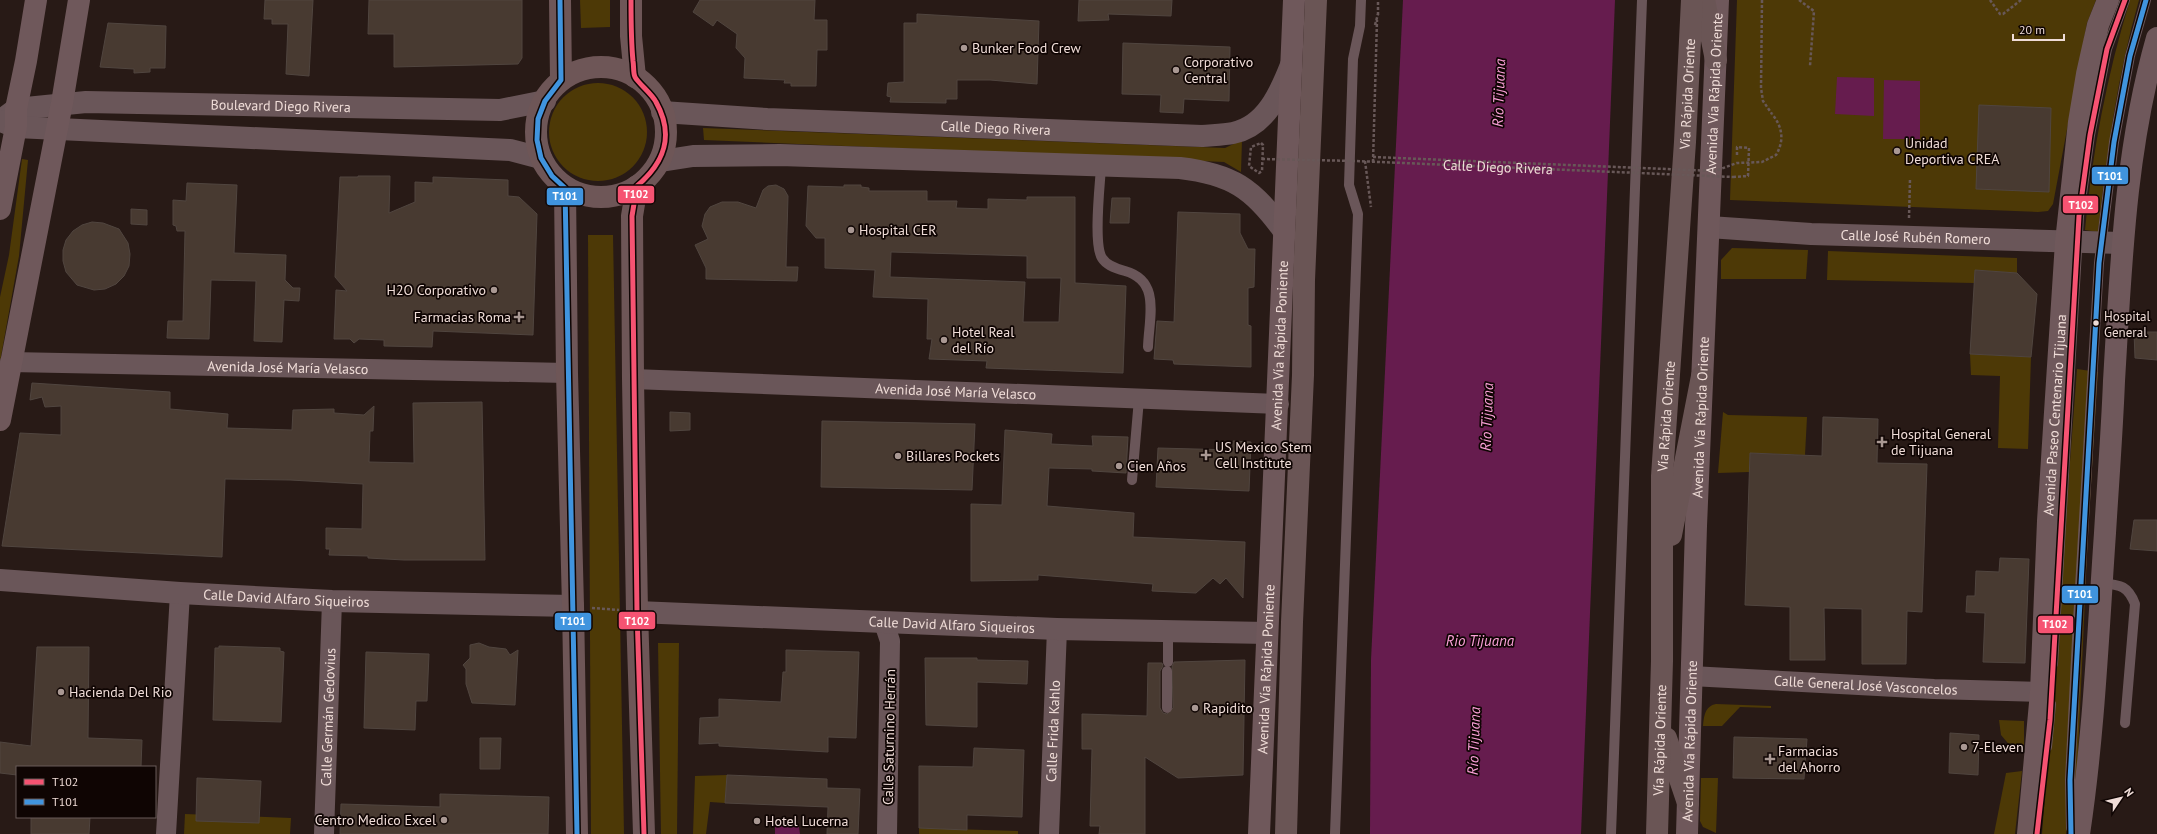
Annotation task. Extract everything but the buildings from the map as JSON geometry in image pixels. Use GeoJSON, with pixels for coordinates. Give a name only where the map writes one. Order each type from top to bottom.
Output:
{"type":"FeatureCollection","features":[{"type":"Feature","properties":{"kind":"highway","name":"Avenida Vía Rápida Poniente"},"geometry":{"type":"LineString","coordinates":[[1286,834],[1292,622],[1303,374],[1304,280],[1316,0]]}},
{"type":"Feature","properties":{"kind":"highway","name":"Vía Rápida Oriente"},"geometry":{"type":"LineString","coordinates":[[1657,834],[1661,725],[1662,476],[1686,142],[1692,0]]}},
{"type":"Feature","properties":{"kind":"highway"},"geometry":{"type":"LineString","coordinates":[[1704,0],[1716,60]]}},
{"type":"Feature","properties":{"kind":"highway"},"geometry":{"type":"LineString","coordinates":[[1661,579],[1702,376]]}},
{"type":"Feature","properties":{"kind":"highway"},"geometry":{"type":"LineString","coordinates":[[1661,725],[1688,803]]}},
{"type":"Feature","properties":{"kind":"highway"},"geometry":{"type":"LineString","coordinates":[[1278,834],[1288,782]]}},
{"type":"Feature","properties":{"kind":"main road"},"geometry":{"type":"LineString","coordinates":[[0,209],[8,119],[26,61],[36,0]]}},
{"type":"Feature","properties":{"kind":"main road"},"geometry":{"type":"LineString","coordinates":[[0,420],[10,362],[58,129],[79,0]]}},
{"type":"Feature","properties":{"kind":"main road"},"geometry":{"type":"LineString","coordinates":[[560,0],[561,80]]}},
{"type":"Feature","properties":{"kind":"main road"},"geometry":{"type":"LineString","coordinates":[[631,0],[631,36],[635,77]]}},
{"type":"Feature","properties":{"kind":"main road","name":"Avenida Vía Rápida Poniente"},"geometry":{"type":"LineString","coordinates":[[1259,834],[1267,633],[1279,404],[1283,230],[1294,0]]}},
{"type":"Feature","properties":{"kind":"main road","name":"Avenida Vía Rápida Oriente"},"geometry":{"type":"LineString","coordinates":[[1688,834],[1691,676],[1718,0]]}},
{"type":"Feature","properties":{"kind":"main road","name":"Avenida Paseo Centenario Tijuana"},"geometry":{"type":"LineString","coordinates":[[2028,834],[2041,692],[2048,521],[2072,242],[2079,122],[2087,74],[2098,25],[2108,0]]}},
{"type":"Feature","properties":{"kind":"main road"},"geometry":{"type":"LineString","coordinates":[[2079,834],[2092,720],[2102,583],[2112,243],[2134,143],[2146,75],[2157,38]]}},
{"type":"Feature","properties":{"kind":"main road"},"geometry":{"type":"LineString","coordinates":[[600,66],[618,69],[635,77],[645,85],[656,99],[662,112],[666,128],[665,146],[661,161],[646,180],[637,186],[619,193],[602,196],[584,194],[565,188],[552,176],[541,158],[537,140],[538,126],[545,101],[561,80],[583,70],[600,66]]}},
{"type":"Feature","properties":{"kind":"main road"},"geometry":{"type":"LineString","coordinates":[[637,186],[632,216],[633,379],[637,612],[644,834]]}},
{"type":"Feature","properties":{"kind":"main road"},"geometry":{"type":"LineString","coordinates":[[565,188],[566,373],[573,606],[577,834]]}},
{"type":"Feature","properties":{"kind":"street","name":"Calle Diego Rivera"},"geometry":{"type":"LineString","coordinates":[[662,112],[782,120],[1202,136],[1234,133],[1259,120],[1278,95],[1292,62]]}},
{"type":"Feature","properties":{"kind":"street","name":"Boulevard Diego Rivera"},"geometry":{"type":"LineString","coordinates":[[8,119],[62,103],[500,110],[545,101]]}},
{"type":"Feature","properties":{"kind":"street"},"geometry":{"type":"LineString","coordinates":[[8,119],[58,129],[510,150],[541,158]]}},
{"type":"Feature","properties":{"kind":"street"},"geometry":{"type":"LineString","coordinates":[[661,161],[693,156],[780,155],[1101,167],[1180,168],[1216,175],[1230,180],[1255,195],[1267,207],[1283,230]]}},
{"type":"Feature","properties":{"kind":"street","name":"Calle José Rubén Romero"},"geometry":{"type":"LineString","coordinates":[[1709,227],[1816,235],[2112,243]]}},
{"type":"Feature","properties":{"kind":"street","name":"Avenida José María Velasco"},"geometry":{"type":"LineString","coordinates":[[10,362],[566,373]]}},
{"type":"Feature","properties":{"kind":"street","name":"Avenida José María Velasco"},"geometry":{"type":"LineString","coordinates":[[633,379],[1279,404]]}},
{"type":"Feature","properties":{"kind":"street","name":"Calle David Alfaro Siqueiros"},"geometry":{"type":"LineString","coordinates":[[0,580],[180,593],[332,601],[573,606]]}},
{"type":"Feature","properties":{"kind":"street"},"geometry":{"type":"LineString","coordinates":[[166,834],[180,593]]}},
{"type":"Feature","properties":{"kind":"street","name":"Calle Germán Gedovius"},"geometry":{"type":"LineString","coordinates":[[324,834],[332,601]]}},
{"type":"Feature","properties":{"kind":"street","name":"Calle David Alfaro Siqueiros"},"geometry":{"type":"LineString","coordinates":[[637,612],[891,629],[1057,629],[1267,633]]}},
{"type":"Feature","properties":{"kind":"street","name":"Calle Saturnino Herrán"},"geometry":{"type":"LineString","coordinates":[[887,834],[891,629]]}},
{"type":"Feature","properties":{"kind":"street","name":"Calle Frida Kahlo"},"geometry":{"type":"LineString","coordinates":[[1049,834],[1057,629]]}},
{"type":"Feature","properties":{"kind":"street","name":"Calle General José Vasconcelos"},"geometry":{"type":"LineString","coordinates":[[1691,676],[1934,689],[2041,692]]}},
{"type":"Feature","properties":{"kind":"lane"},"geometry":{"type":"LineString","coordinates":[[1335,834],[1358,214],[1349,185],[1353,59],[1360,26],[1361,0]]}},
{"type":"Feature","properties":{"kind":"lane"},"geometry":{"type":"LineString","coordinates":[[1611,834],[1642,0]]}},
{"type":"Feature","properties":{"kind":"lane"},"geometry":{"type":"LineString","coordinates":[[2037,834],[2050,720],[2072,242],[2079,216],[2093,119],[2107,49],[2125,0]]}},
{"type":"Feature","properties":{"kind":"lane"},"geometry":{"type":"LineString","coordinates":[[2071,834],[2070,780],[2077,639],[2112,243],[2114,142],[2130,56],[2146,0]]}},
{"type":"Feature","properties":{"kind":"lane"},"geometry":{"type":"LineString","coordinates":[[1101,167],[1098,230],[1100,252],[1106,263],[1138,276],[1146,284],[1150,300],[1148,347]]}},
{"type":"Feature","properties":{"kind":"lane"},"geometry":{"type":"LineString","coordinates":[[1132,480],[1139,399]]}},
{"type":"Feature","properties":{"kind":"lane"},"geometry":{"type":"LineString","coordinates":[[2102,583],[2118,584],[2130,591],[2135,604],[2125,723]]}},
{"type":"Feature","properties":{"kind":"lane"},"geometry":{"type":"LineString","coordinates":[[1167,708],[1168,632]]}},
{"type":"Feature","properties":{"kind":"path"},"geometry":{"type":"LineString","coordinates":[[1373,162],[1378,0]]}},
{"type":"Feature","properties":{"kind":"path"},"geometry":{"type":"LineString","coordinates":[[1373,158],[1715,171],[1737,163],[1762,162],[1776,155],[1782,140],[1782,130],[1763,101],[1760,88],[1762,0]]}},
{"type":"Feature","properties":{"kind":"path"},"geometry":{"type":"LineString","coordinates":[[1799,0],[1814,11],[1810,66]]}},
{"type":"Feature","properties":{"kind":"path"},"geometry":{"type":"LineString","coordinates":[[1990,0],[2000,14],[2003,14],[2022,0]]}},
{"type":"Feature","properties":{"kind":"path"},"geometry":{"type":"LineString","coordinates":[[1260,143],[1263,146],[1262,159],[1262,171],[1259,173],[1249,166],[1251,147],[1260,143]]}},
{"type":"Feature","properties":{"kind":"path","name":"Calle Diego Rivera"},"geometry":{"type":"LineString","coordinates":[[1262,159],[1373,162],[1733,177],[1748,176],[1749,148],[1737,147],[1737,156]]}},
{"type":"Feature","properties":{"kind":"path"},"geometry":{"type":"LineString","coordinates":[[1909,203],[1910,179]]}},
{"type":"Feature","properties":{"kind":"path"},"geometry":{"type":"LineString","coordinates":[[573,606],[637,612]]}},
{"type":"Feature","properties":{"kind":"shaded area"},"geometry":{"type":"Polygon","coordinates":[[[580,0],[610,0],[610,27],[581,28],[580,0]]]}},
{"type":"Feature","properties":{"kind":"shaded area","name":"Unidad Deportiva CREA"},"geometry":{"type":"Polygon","coordinates":[[[1737,0],[2096,0],[2087,23],[2053,204],[2048,211],[2038,212],[1730,200],[1737,0]]]}},
{"type":"Feature","properties":{"kind":"shaded area"},"geometry":{"type":"Polygon","coordinates":[[[2130,0],[2139,0],[2131,29],[2119,86],[2105,173],[2098,232],[2085,230],[2096,143],[2114,57],[2130,0]]]}},
{"type":"Feature","properties":{"kind":"shaded area"},"geometry":{"type":"Polygon","coordinates":[[[598,83],[617,86],[633,97],[644,113],[647,132],[644,151],[633,167],[617,178],[598,181],[579,178],[563,167],[552,151],[549,132],[552,113],[563,97],[579,86],[598,83]]]}},
{"type":"Feature","properties":{"kind":"shaded area"},"geometry":{"type":"Polygon","coordinates":[[[703,128],[1225,148],[1242,140],[1241,172],[1224,162],[704,140],[703,128]]]}},
{"type":"Feature","properties":{"kind":"shaded area"},"geometry":{"type":"Polygon","coordinates":[[[22,159],[28,160],[19,256],[0,362],[0,297],[9,255],[22,159]]]}},
{"type":"Feature","properties":{"kind":"shaded area"},"geometry":{"type":"Polygon","coordinates":[[[588,235],[613,235],[624,834],[591,834],[588,235]]]}},
{"type":"Feature","properties":{"kind":"shaded area"},"geometry":{"type":"Polygon","coordinates":[[[1732,248],[1808,250],[1806,279],[1721,279],[1721,260],[1732,248]]]}},
{"type":"Feature","properties":{"kind":"shaded area"},"geometry":{"type":"Polygon","coordinates":[[[1828,251],[2017,258],[2017,273],[1975,270],[1974,283],[1827,280],[1828,251]]]}},
{"type":"Feature","properties":{"kind":"shaded area"},"geometry":{"type":"Polygon","coordinates":[[[1970,354],[2031,357],[2028,449],[1998,448],[2000,376],[1971,375],[1970,354]]]}},
{"type":"Feature","properties":{"kind":"shaded area"},"geometry":{"type":"Polygon","coordinates":[[[2077,369],[2098,372],[2088,533],[2077,776],[2066,834],[2042,834],[2077,369]]]}},
{"type":"Feature","properties":{"kind":"shaded area"},"geometry":{"type":"Polygon","coordinates":[[[1723,412],[1728,415],[1807,417],[1805,455],[1750,453],[1749,472],[1718,473],[1723,412]]]}},
{"type":"Feature","properties":{"kind":"shaded area"},"geometry":{"type":"Polygon","coordinates":[[[658,643],[679,643],[677,834],[661,834],[658,643]]]}},
{"type":"Feature","properties":{"kind":"shaded area"},"geometry":{"type":"Polygon","coordinates":[[[1716,704],[1771,706],[1771,708],[1740,707],[1722,726],[1703,726],[1707,709],[1716,704]]]}},
{"type":"Feature","properties":{"kind":"shaded area"},"geometry":{"type":"Polygon","coordinates":[[[1999,720],[2024,721],[2024,749],[2012,748],[2001,735],[1999,720]]]}},
{"type":"Feature","properties":{"kind":"shaded area"},"geometry":{"type":"Polygon","coordinates":[[[2022,771],[2015,834],[1994,834],[2006,773],[2022,771]]]}},
{"type":"Feature","properties":{"kind":"shaded area"},"geometry":{"type":"Polygon","coordinates":[[[727,775],[725,803],[710,802],[706,834],[693,834],[695,776],[727,775]]]}},
{"type":"Feature","properties":{"kind":"shaded area"},"geometry":{"type":"Polygon","coordinates":[[[1701,778],[1718,778],[1716,833],[1703,827],[1700,821],[1701,778]]]}},
{"type":"Feature","properties":{"kind":"shaded area"},"geometry":{"type":"Polygon","coordinates":[[[185,814],[291,818],[290,834],[184,834],[185,814]]]}},
{"type":"Feature","properties":{"kind":"shaded area"},"geometry":{"type":"Polygon","coordinates":[[[919,828],[1018,831],[1018,834],[919,834],[919,828]]]}},
{"type":"Feature","properties":{"kind":"water","name":"Rio Tijuana"},"geometry":{"type":"Polygon","coordinates":[[[1403,0],[1615,0],[1581,834],[1370,834],[1371,660],[1403,0]]]}},
{"type":"Feature","properties":{"kind":"water"},"geometry":{"type":"Polygon","coordinates":[[[1837,77],[1874,78],[1874,116],[1835,114],[1837,77]]]}},
{"type":"Feature","properties":{"kind":"water"},"geometry":{"type":"Polygon","coordinates":[[[1884,80],[1920,81],[1920,139],[1883,139],[1884,80]]]}},
{"type":"Feature","properties":{"kind":"water"},"geometry":{"type":"Polygon","coordinates":[[[777,825],[799,827],[800,834],[775,834],[775,827],[777,825]]]}},
{"type":"Feature","properties":{"kind":"transit line","name":"T101"},"geometry":{"type":"LineString","coordinates":[[560,0],[561,80],[545,101],[538,119],[537,140],[541,158],[552,176],[565,188],[577,834]]}},
{"type":"Feature","properties":{"kind":"transit line","name":"T102"},"geometry":{"type":"LineString","coordinates":[[631,0],[631,38],[634,75],[656,102],[662,114],[665,126],[664,148],[654,168],[637,186],[632,216],[637,612],[644,834]]}},
{"type":"Feature","properties":{"kind":"transit line","name":"T102"},"geometry":{"type":"LineString","coordinates":[[2037,834],[2050,720],[2079,216],[2090,135],[2107,49],[2125,0]]}},
{"type":"Feature","properties":{"kind":"transit line","name":"T101"},"geometry":{"type":"LineString","coordinates":[[2071,834],[2070,780],[2099,263],[2114,142],[2130,56],[2146,0]]}},
{"type":"Feature","properties":{"kind":"place","name":"Bunker Food Crew"},"geometry":{"type":"Point","coordinates":[964,48]}},
{"type":"Feature","properties":{"kind":"place","name":"Corporativo Central"},"geometry":{"type":"Point","coordinates":[1176,70]}},
{"type":"Feature","properties":{"kind":"place","name":"Unidad Deportiva CREA"},"geometry":{"type":"Point","coordinates":[1897,151]}},
{"type":"Feature","properties":{"kind":"place","name":"Hospital CER"},"geometry":{"type":"Point","coordinates":[851,230]}},
{"type":"Feature","properties":{"kind":"place","name":"H2O Corporativo"},"geometry":{"type":"Point","coordinates":[494,290]}},
{"type":"Feature","properties":{"kind":"place","name":"Farmacias Roma"},"geometry":{"type":"Point","coordinates":[519,317]}},
{"type":"Feature","properties":{"kind":"place","name":"Hospital General"},"geometry":{"type":"Point","coordinates":[2096,323]}},
{"type":"Feature","properties":{"kind":"place","name":"Hotel Real del Río"},"geometry":{"type":"Point","coordinates":[944,340]}},
{"type":"Feature","properties":{"kind":"place","name":"Hospital General de Tijuana"},"geometry":{"type":"Point","coordinates":[1882,442]}},
{"type":"Feature","properties":{"kind":"place","name":"US Mexico Stem Cell Institute"},"geometry":{"type":"Point","coordinates":[1206,455]}},
{"type":"Feature","properties":{"kind":"place","name":"Billares Pockets"},"geometry":{"type":"Point","coordinates":[898,456]}},
{"type":"Feature","properties":{"kind":"place","name":"Cien Años"},"geometry":{"type":"Point","coordinates":[1119,466]}},
{"type":"Feature","properties":{"kind":"place","name":"Hacienda Del Rio"},"geometry":{"type":"Point","coordinates":[61,692]}},
{"type":"Feature","properties":{"kind":"place","name":"Rapidito"},"geometry":{"type":"Point","coordinates":[1195,708]}},
{"type":"Feature","properties":{"kind":"place","name":"7-Eleven"},"geometry":{"type":"Point","coordinates":[1964,747]}},
{"type":"Feature","properties":{"kind":"place","name":"Farmacias del Ahorro"},"geometry":{"type":"Point","coordinates":[1770,759]}},
{"type":"Feature","properties":{"kind":"place","name":"Centro Medico Excel"},"geometry":{"type":"Point","coordinates":[444,820]}},
{"type":"Feature","properties":{"kind":"place","name":"Hotel Lucerna"},"geometry":{"type":"Point","coordinates":[757,821]}},
{"type":"Feature","properties":{"kind":"water label","name":"Río Tijuana"},"geometry":{"type":"Point","coordinates":[1499,93]}},
{"type":"Feature","properties":{"kind":"water label","name":"Río Tijuana"},"geometry":{"type":"Point","coordinates":[1487,417]}},
{"type":"Feature","properties":{"kind":"water label","name":"Río Tijuana"},"geometry":{"type":"Point","coordinates":[1474,741]}}]}
